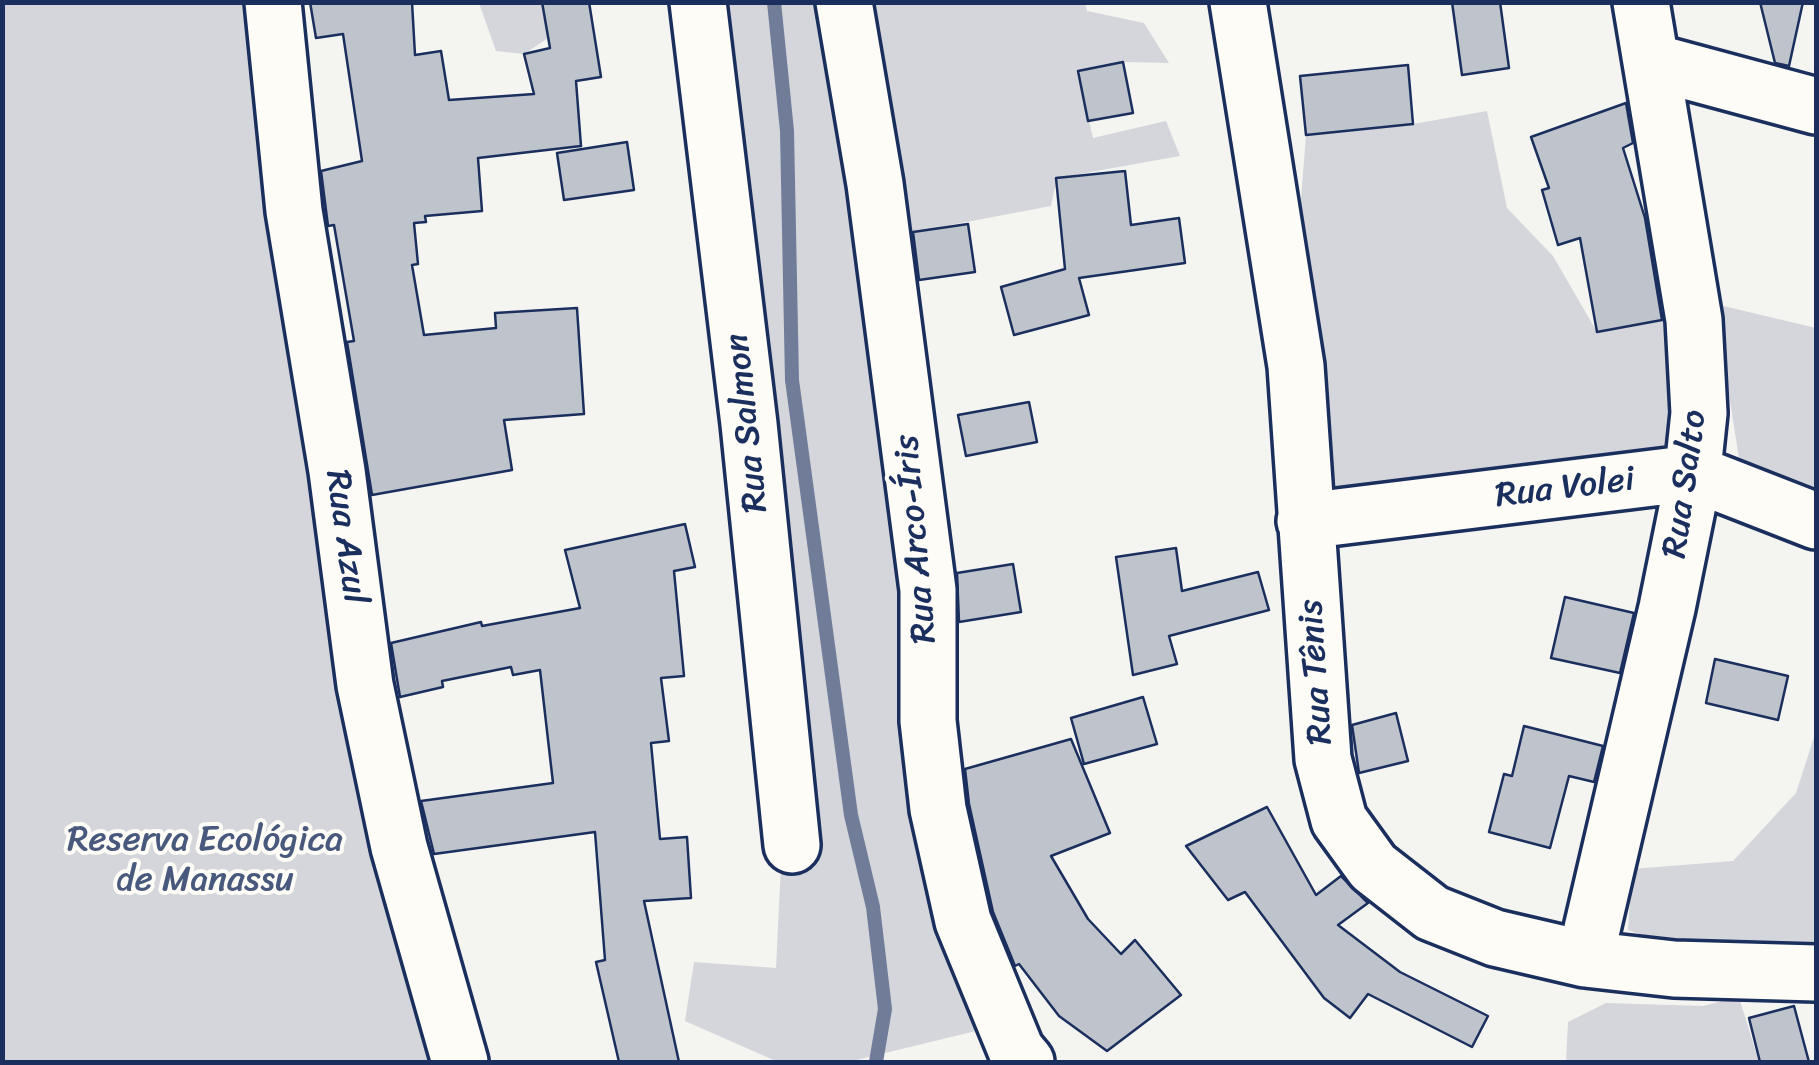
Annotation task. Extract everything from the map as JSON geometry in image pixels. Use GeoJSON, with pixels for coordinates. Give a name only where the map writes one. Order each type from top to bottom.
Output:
{"type":"FeatureCollection","features":[{"type":"Feature","properties":{"kind":"street","name":"Rua Azul"},"geometry":{"type":"LineString","coordinates":[[273,2],[294,211],[337,471],[365,685],[399,847],[460,1062]]}},
{"type":"Feature","properties":{"kind":"street","name":"Rua Salmon"},"geometry":{"type":"LineString","coordinates":[[698,2],[751,443],[792,845]]}},
{"type":"Feature","properties":{"kind":"street","name":"Rua Arco-Íris"},"geometry":{"type":"LineString","coordinates":[[844,2],[874,184],[926,570],[928,721],[938,809],[963,921],[1006,1058]]}},
{"type":"Feature","properties":{"kind":"street","name":"Rua Tênis"},"geometry":{"type":"LineString","coordinates":[[1238,2],[1296,366],[1322,759],[1339,820],[1373,867],[1432,913],[1495,938],[1584,960],[1674,970],[1816,973]]}},
{"type":"Feature","properties":{"kind":"street","name":"Rua Salto"},"geometry":{"type":"LineString","coordinates":[[1584,960],[1667,608],[1693,473],[1699,413],[1694,320],[1641,2]]}},
{"type":"Feature","properties":{"kind":"street"},"geometry":{"type":"LineString","coordinates":[[1653,62],[1816,106]]}},
{"type":"Feature","properties":{"kind":"street","name":"Rua Volei"},"geometry":{"type":"LineString","coordinates":[[1306,520],[1693,473],[1816,520]]}},
{"type":"Feature","properties":{"kind":"green space","name":"Reserva Ecológica de Manassu"},"geometry":{"type":"Polygon","coordinates":[[[2,3],[278,3],[438,1062],[3,1062],[2,3]]]}},
{"type":"Feature","properties":{"kind":"green space"},"geometry":{"type":"Polygon","coordinates":[[[479,3],[544,3],[548,38],[524,54],[496,51],[479,3]]]}},
{"type":"Feature","properties":{"kind":"green space"},"geometry":{"type":"Polygon","coordinates":[[[717,3],[824,3],[984,1029],[848,1062],[778,1062],[685,1021],[694,962],[776,968],[790,679],[717,3]]]}},
{"type":"Feature","properties":{"kind":"green space"},"geometry":{"type":"Polygon","coordinates":[[[856,3],[1085,3],[1087,11],[1144,23],[1169,63],[1123,62],[1078,72],[1093,138],[1166,121],[1180,156],[1057,178],[1051,206],[908,233],[856,3]]]}},
{"type":"Feature","properties":{"kind":"green space"},"geometry":{"type":"Polygon","coordinates":[[[1487,111],[1507,208],[1553,256],[1597,332],[1679,317],[1683,459],[1321,506],[1300,212],[1306,135],[1413,124],[1487,111]]]}},
{"type":"Feature","properties":{"kind":"green space"},"geometry":{"type":"Polygon","coordinates":[[[1715,304],[1816,328],[1816,492],[1740,465],[1715,304]]]}},
{"type":"Feature","properties":{"kind":"green space"},"geometry":{"type":"Polygon","coordinates":[[[1816,731],[1816,947],[1686,951],[1628,930],[1632,869],[1733,861],[1796,793],[1816,731]]]}},
{"type":"Feature","properties":{"kind":"green space"},"geometry":{"type":"Polygon","coordinates":[[[1739,997],[1759,1062],[1566,1062],[1568,1022],[1606,1003],[1703,1006],[1739,997]]]}},
{"type":"Feature","properties":{"kind":"building"},"geometry":{"type":"Polygon","coordinates":[[[310,2],[412,2],[415,55],[441,51],[449,100],[534,94],[524,54],[550,48],[542,2],[589,2],[601,77],[576,81],[581,146],[478,158],[482,211],[425,216],[426,222],[414,223],[418,264],[412,265],[424,335],[496,328],[495,313],[577,308],[584,414],[504,420],[512,470],[372,495],[347,342],[354,341],[334,225],[328,226],[321,171],[362,161],[343,34],[316,38],[310,2]]]}},
{"type":"Feature","properties":{"kind":"building"},"geometry":{"type":"Polygon","coordinates":[[[1452,2],[1500,2],[1509,68],[1462,75],[1452,2]]]}},
{"type":"Feature","properties":{"kind":"building"},"geometry":{"type":"Polygon","coordinates":[[[1760,2],[1803,2],[1789,66],[1775,63],[1760,2]]]}},
{"type":"Feature","properties":{"kind":"building"},"geometry":{"type":"Polygon","coordinates":[[[1123,62],[1133,113],[1088,121],[1078,71],[1123,62]]]}},
{"type":"Feature","properties":{"kind":"building"},"geometry":{"type":"Polygon","coordinates":[[[1408,65],[1413,124],[1306,135],[1300,76],[1408,65]]]}},
{"type":"Feature","properties":{"kind":"building"},"geometry":{"type":"Polygon","coordinates":[[[1626,103],[1633,143],[1623,148],[1645,218],[1662,320],[1597,332],[1580,238],[1558,245],[1542,190],[1549,188],[1531,137],[1626,103]]]}},
{"type":"Feature","properties":{"kind":"building"},"geometry":{"type":"Polygon","coordinates":[[[627,142],[634,190],[564,200],[557,153],[627,142]]]}},
{"type":"Feature","properties":{"kind":"building"},"geometry":{"type":"Polygon","coordinates":[[[1125,171],[1131,225],[1179,218],[1185,263],[1079,278],[1089,315],[1014,335],[1001,287],[1065,269],[1056,178],[1125,171]]]}},
{"type":"Feature","properties":{"kind":"building"},"geometry":{"type":"Polygon","coordinates":[[[968,224],[975,272],[919,280],[913,232],[968,224]]]}},
{"type":"Feature","properties":{"kind":"building"},"geometry":{"type":"Polygon","coordinates":[[[1029,402],[1037,442],[966,456],[958,415],[1029,402]]]}},
{"type":"Feature","properties":{"kind":"building"},"geometry":{"type":"Polygon","coordinates":[[[685,524],[695,567],[674,571],[684,676],[661,678],[669,741],[651,743],[660,839],[687,837],[691,898],[644,901],[679,1062],[619,1062],[596,962],[605,960],[595,832],[434,854],[421,801],[553,783],[540,670],[513,675],[511,667],[442,681],[443,687],[400,697],[391,643],[481,622],[482,626],[580,608],[565,550],[685,524]]]}},
{"type":"Feature","properties":{"kind":"building"},"geometry":{"type":"Polygon","coordinates":[[[1176,548],[1182,591],[1258,572],[1269,610],[1169,636],[1177,664],[1133,675],[1116,557],[1176,548]]]}},
{"type":"Feature","properties":{"kind":"building"},"geometry":{"type":"Polygon","coordinates":[[[1013,564],[1021,612],[959,622],[957,573],[1013,564]]]}},
{"type":"Feature","properties":{"kind":"building"},"geometry":{"type":"Polygon","coordinates":[[[1565,597],[1634,613],[1620,673],[1551,658],[1565,597]]]}},
{"type":"Feature","properties":{"kind":"building"},"geometry":{"type":"Polygon","coordinates":[[[1715,659],[1788,676],[1778,720],[1706,703],[1715,659]]]}},
{"type":"Feature","properties":{"kind":"building"},"geometry":{"type":"Polygon","coordinates":[[[1143,697],[1157,744],[1084,764],[1071,718],[1143,697]]]}},
{"type":"Feature","properties":{"kind":"building"},"geometry":{"type":"Polygon","coordinates":[[[1396,713],[1408,761],[1359,773],[1352,725],[1396,713]]]}},
{"type":"Feature","properties":{"kind":"building"},"geometry":{"type":"Polygon","coordinates":[[[1524,726],[1603,746],[1594,782],[1569,776],[1550,848],[1489,832],[1504,774],[1512,776],[1524,726]]]}},
{"type":"Feature","properties":{"kind":"building"},"geometry":{"type":"Polygon","coordinates":[[[1071,739],[1110,833],[1051,856],[1088,919],[1121,954],[1135,940],[1181,995],[1107,1051],[1059,1016],[1019,964],[1015,966],[993,912],[969,804],[965,769],[1071,739]]]}},
{"type":"Feature","properties":{"kind":"building"},"geometry":{"type":"Polygon","coordinates":[[[1267,807],[1316,895],[1341,876],[1368,903],[1338,925],[1400,972],[1488,1016],[1472,1047],[1368,994],[1350,1018],[1324,998],[1245,892],[1228,900],[1186,846],[1267,807]]]}},
{"type":"Feature","properties":{"kind":"building"},"geometry":{"type":"Polygon","coordinates":[[[1794,1006],[1809,1062],[1760,1062],[1749,1018],[1794,1006]]]}},
{"type":"Feature","properties":{"kind":"waterway"},"geometry":{"type":"LineString","coordinates":[[774,2],[787,131],[792,380],[851,815],[873,907],[885,1009],[876,1062]]}}]}
